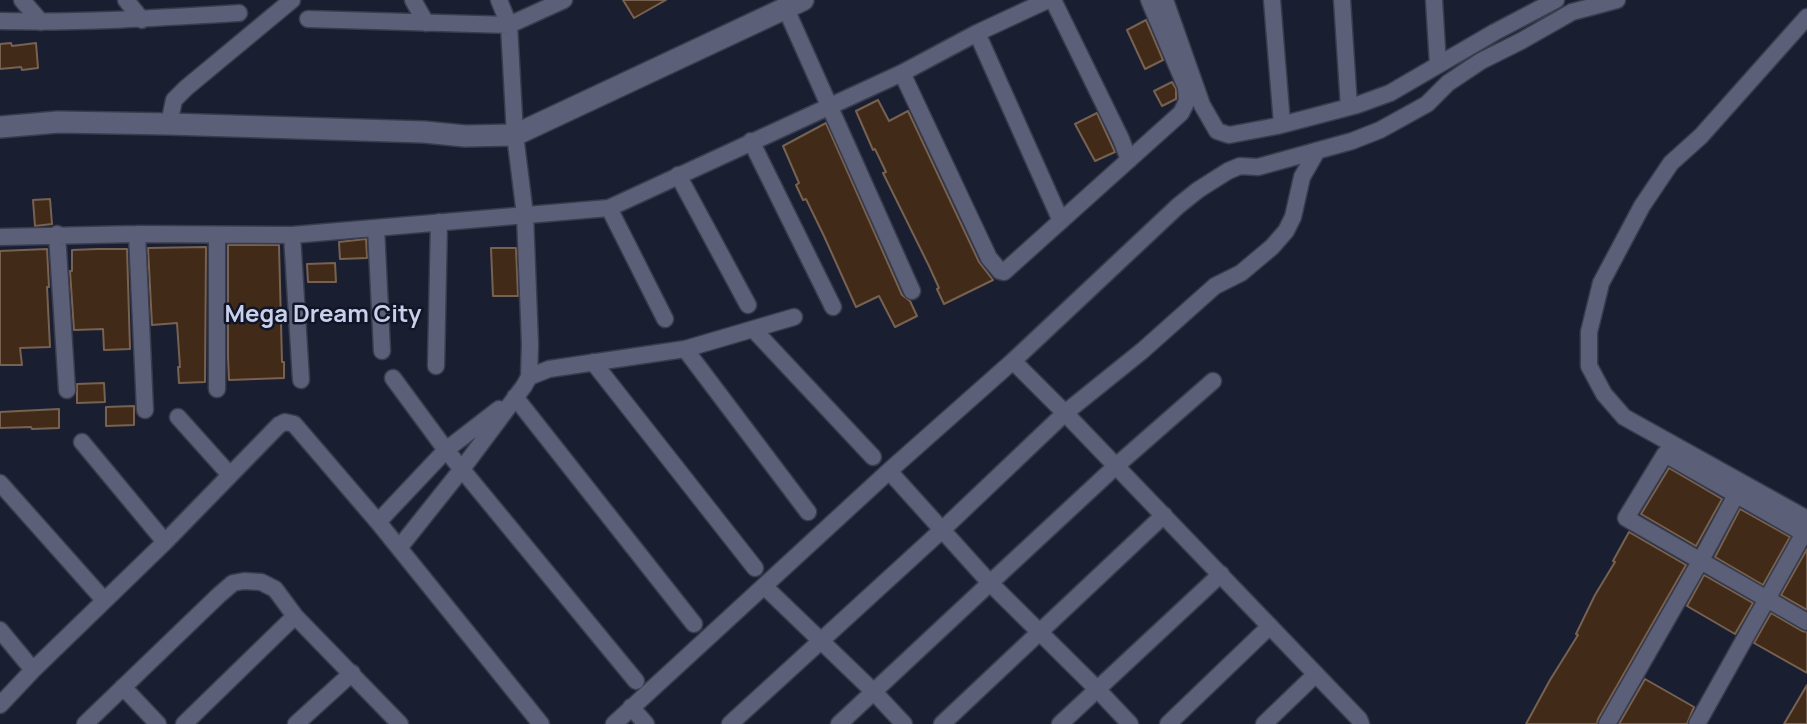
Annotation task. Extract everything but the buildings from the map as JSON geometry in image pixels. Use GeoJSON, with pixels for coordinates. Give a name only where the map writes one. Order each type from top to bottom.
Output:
{"type":"FeatureCollection","features":[{"type":"Feature","properties":{"kind":"main road"},"geometry":{"type":"LineString","coordinates":[[0,127],[58,122],[412,131],[465,136],[515,135],[795,3]]}},
{"type":"Feature","properties":{"kind":"street"},"geometry":{"type":"LineString","coordinates":[[22,0],[41,22]]}},
{"type":"Feature","properties":{"kind":"street"},"geometry":{"type":"LineString","coordinates":[[126,0],[142,20]]}},
{"type":"Feature","properties":{"kind":"street"},"geometry":{"type":"LineString","coordinates":[[0,21],[142,20],[239,13],[228,0]]}},
{"type":"Feature","properties":{"kind":"street"},"geometry":{"type":"LineString","coordinates":[[169,124],[174,100],[292,0]]}},
{"type":"Feature","properties":{"kind":"street"},"geometry":{"type":"LineString","coordinates":[[414,0],[426,23]]}},
{"type":"Feature","properties":{"kind":"street"},"geometry":{"type":"LineString","coordinates":[[399,548],[462,469],[529,377],[525,215],[515,135],[509,25],[499,0]]}},
{"type":"Feature","properties":{"kind":"street"},"geometry":{"type":"LineString","coordinates":[[308,19],[509,25],[564,0]]}},
{"type":"Feature","properties":{"kind":"street"},"geometry":{"type":"LineString","coordinates":[[0,237],[57,234],[292,235],[609,208],[902,73],[977,33],[1051,0],[1129,160]]}},
{"type":"Feature","properties":{"kind":"street"},"geometry":{"type":"LineString","coordinates":[[902,73],[989,258],[1004,272],[1181,113],[1186,101],[1186,87],[1149,0]]}},
{"type":"Feature","properties":{"kind":"street"},"geometry":{"type":"LineString","coordinates":[[1165,0],[1202,105],[1217,131],[1229,135],[1349,107],[1390,93],[1556,0]]}},
{"type":"Feature","properties":{"kind":"street"},"geometry":{"type":"LineString","coordinates":[[1272,0],[1282,124]]}},
{"type":"Feature","properties":{"kind":"street"},"geometry":{"type":"LineString","coordinates":[[1342,0],[1349,107]]}},
{"type":"Feature","properties":{"kind":"street"},"geometry":{"type":"LineString","coordinates":[[1434,0],[1438,65]]}},
{"type":"Feature","properties":{"kind":"street"},"geometry":{"type":"LineString","coordinates":[[614,724],[1013,361],[1178,206],[1221,174],[1240,166],[1258,167],[1317,151],[1380,130],[1427,104],[1448,83],[1481,61],[1572,12],[1617,0]]}},
{"type":"Feature","properties":{"kind":"street"},"geometry":{"type":"LineString","coordinates":[[795,3],[830,105],[912,291]]}},
{"type":"Feature","properties":{"kind":"street"},"geometry":{"type":"LineString","coordinates":[[1806,529],[1624,417],[1604,394],[1589,366],[1589,332],[1601,283],[1642,206],[1671,163],[1701,136],[1807,17]]}},
{"type":"Feature","properties":{"kind":"street"},"geometry":{"type":"LineString","coordinates":[[977,33],[1061,221]]}},
{"type":"Feature","properties":{"kind":"street"},"geometry":{"type":"LineString","coordinates":[[751,141],[833,307]]}},
{"type":"Feature","properties":{"kind":"street"},"geometry":{"type":"LineString","coordinates":[[730,724],[1065,413],[1142,351],[1215,286],[1241,273],[1272,247],[1286,231],[1293,217],[1302,177],[1317,151]]}},
{"type":"Feature","properties":{"kind":"street"},"geometry":{"type":"LineString","coordinates":[[678,176],[748,305]]}},
{"type":"Feature","properties":{"kind":"street"},"geometry":{"type":"LineString","coordinates":[[609,208],[665,319]]}},
{"type":"Feature","properties":{"kind":"street"},"geometry":{"type":"LineString","coordinates":[[436,366],[439,222]]}},
{"type":"Feature","properties":{"kind":"street"},"geometry":{"type":"LineString","coordinates":[[376,228],[382,351]]}},
{"type":"Feature","properties":{"kind":"street"},"geometry":{"type":"LineString","coordinates":[[57,234],[67,390]]}},
{"type":"Feature","properties":{"kind":"street"},"geometry":{"type":"LineString","coordinates":[[137,234],[145,410]]}},
{"type":"Feature","properties":{"kind":"street"},"geometry":{"type":"LineString","coordinates":[[217,235],[217,389]]}},
{"type":"Feature","properties":{"kind":"street"},"geometry":{"type":"LineString","coordinates":[[292,235],[301,380]]}},
{"type":"Feature","properties":{"kind":"street"},"geometry":{"type":"LineString","coordinates":[[529,377],[549,369],[685,349],[794,317]]}},
{"type":"Feature","properties":{"kind":"street"},"geometry":{"type":"LineString","coordinates":[[753,329],[873,457]]}},
{"type":"Feature","properties":{"kind":"street"},"geometry":{"type":"LineString","coordinates":[[685,349],[808,512]]}},
{"type":"Feature","properties":{"kind":"street"},"geometry":{"type":"LineString","coordinates":[[1013,361],[1221,574],[1361,724]]}},
{"type":"Feature","properties":{"kind":"street"},"geometry":{"type":"LineString","coordinates":[[593,362],[755,568]]}},
{"type":"Feature","properties":{"kind":"street"},"geometry":{"type":"LineString","coordinates":[[393,379],[446,450],[636,681]]}},
{"type":"Feature","properties":{"kind":"street"},"geometry":{"type":"LineString","coordinates":[[839,724],[1116,466],[1213,381]]}},
{"type":"Feature","properties":{"kind":"street"},"geometry":{"type":"LineString","coordinates":[[378,522],[446,450],[514,397]]}},
{"type":"Feature","properties":{"kind":"street"},"geometry":{"type":"LineString","coordinates":[[514,397],[694,624]]}},
{"type":"Feature","properties":{"kind":"street"},"geometry":{"type":"LineString","coordinates":[[178,417],[230,474]]}},
{"type":"Feature","properties":{"kind":"street"},"geometry":{"type":"LineString","coordinates":[[0,705],[279,425],[290,422],[378,522],[541,724]]}},
{"type":"Feature","properties":{"kind":"street"},"geometry":{"type":"LineString","coordinates":[[82,442],[165,542]]}},
{"type":"Feature","properties":{"kind":"street"},"geometry":{"type":"LineString","coordinates":[[1806,529],[1736,495],[1665,454],[1626,518],[1807,622]]}},
{"type":"Feature","properties":{"kind":"street"},"geometry":{"type":"LineString","coordinates":[[889,471],[990,583],[1130,724]]}},
{"type":"Feature","properties":{"kind":"street"},"geometry":{"type":"LineString","coordinates":[[0,483],[104,600]]}},
{"type":"Feature","properties":{"kind":"street"},"geometry":{"type":"LineString","coordinates":[[1607,724],[1736,495]]}},
{"type":"Feature","properties":{"kind":"street"},"geometry":{"type":"LineString","coordinates":[[942,724],[1164,515]]}},
{"type":"Feature","properties":{"kind":"street"},"geometry":{"type":"LineString","coordinates":[[1697,724],[1806,529]]}},
{"type":"Feature","properties":{"kind":"street"},"geometry":{"type":"LineString","coordinates":[[1060,724],[1221,574]]}},
{"type":"Feature","properties":{"kind":"street"},"geometry":{"type":"LineString","coordinates":[[85,724],[233,583],[244,581],[261,582],[275,589],[295,616],[398,723]]}},
{"type":"Feature","properties":{"kind":"street"},"geometry":{"type":"LineString","coordinates":[[764,586],[904,724]]}},
{"type":"Feature","properties":{"kind":"street"},"geometry":{"type":"LineString","coordinates":[[184,724],[295,616]]}},
{"type":"Feature","properties":{"kind":"street"},"geometry":{"type":"LineString","coordinates":[[1168,724],[1270,626]]}},
{"type":"Feature","properties":{"kind":"street"},"geometry":{"type":"LineString","coordinates":[[0,630],[33,670]]}},
{"type":"Feature","properties":{"kind":"street"},"geometry":{"type":"LineString","coordinates":[[296,724],[352,673]]}},
{"type":"Feature","properties":{"kind":"street"},"geometry":{"type":"LineString","coordinates":[[1264,724],[1316,674]]}},
{"type":"Feature","properties":{"kind":"street"},"geometry":{"type":"LineString","coordinates":[[123,687],[158,724]]}},
{"type":"Feature","properties":{"kind":"street"},"geometry":{"type":"LineString","coordinates":[[631,707],[646,724]]}},
{"type":"Feature","properties":{"kind":"district","name":"Mega Dream City"},"geometry":{"type":"Point","coordinates":[323,315]}}]}
